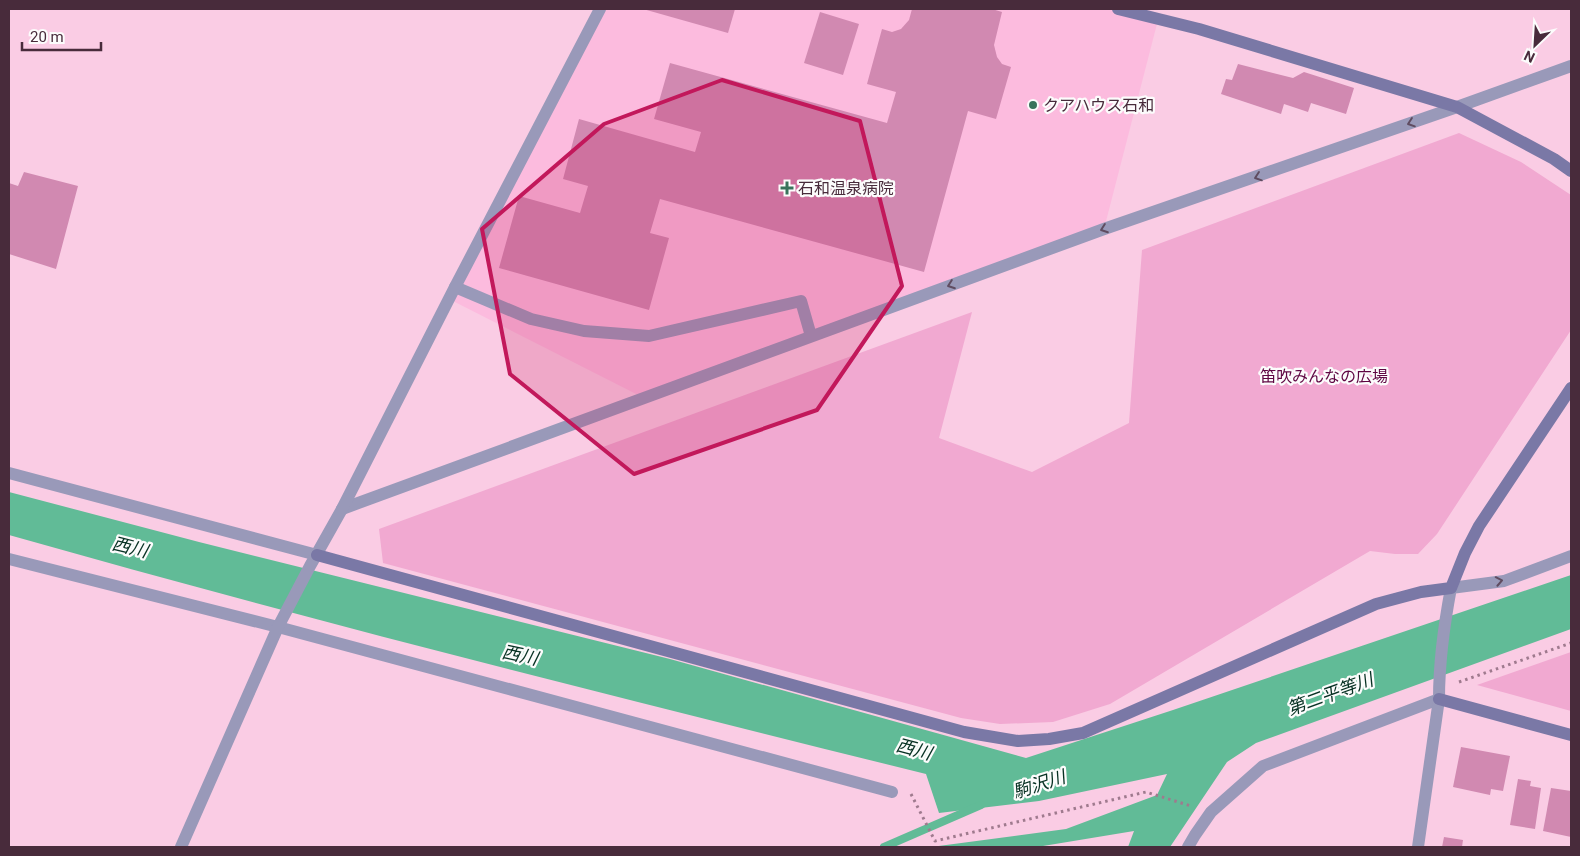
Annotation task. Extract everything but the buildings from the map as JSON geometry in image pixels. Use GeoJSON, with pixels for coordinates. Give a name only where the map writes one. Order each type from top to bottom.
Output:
{"type":"FeatureCollection","features":[{"type":"Feature","properties":{"kind":"street"},"geometry":{"type":"LineString","coordinates":[[181,847],[278,627],[342,509],[600,9]]}},
{"type":"Feature","properties":{"kind":"street"},"geometry":{"type":"LineString","coordinates":[[1118,9],[1199,29],[1457,107],[1545,154],[1571,171]]}},
{"type":"Feature","properties":{"kind":"street"},"geometry":{"type":"LineString","coordinates":[[342,509],[1104,229],[1571,66]]}},
{"type":"Feature","properties":{"kind":"street"},"geometry":{"type":"LineString","coordinates":[[455,287],[531,319],[584,331],[648,336],[802,301],[811,336]]}},
{"type":"Feature","properties":{"kind":"street"},"geometry":{"type":"LineString","coordinates":[[1418,847],[1439,689],[1445,622],[1451,588],[1465,553],[1479,526],[1571,388]]}},
{"type":"Feature","properties":{"kind":"street"},"geometry":{"type":"LineString","coordinates":[[9,473],[313,561],[964,732],[1018,741],[1049,739],[1083,733],[1376,604],[1421,592],[1504,581],[1571,556]]}},
{"type":"Feature","properties":{"kind":"street"},"geometry":{"type":"LineString","coordinates":[[9,559],[278,627],[892,792]]}},
{"type":"Feature","properties":{"kind":"street"},"geometry":{"type":"LineString","coordinates":[[1188,847],[1211,812],[1263,766],[1439,689],[1571,736]]}},
{"type":"Feature","properties":{"kind":"path"},"geometry":{"type":"LineString","coordinates":[[1439,689],[1571,643]]}},
{"type":"Feature","properties":{"kind":"path"},"geometry":{"type":"LineString","coordinates":[[920,812],[935,841],[1146,792],[1197,808]]}},
{"type":"Feature","properties":{"kind":"highlighted area"},"geometry":{"type":"Polygon","coordinates":[[[722,80],[860,121],[902,286],[817,410],[634,474],[510,374],[482,229],[604,124],[722,80]]]}},
{"type":"Feature","properties":{"kind":"shaded area"},"geometry":{"type":"Polygon","coordinates":[[[600,9],[1118,9],[1158,20],[1104,229],[644,398],[449,299],[600,9]]]}},
{"type":"Feature","properties":{"kind":"green space","name":"笛吹みんなの広場"},"geometry":{"type":"Polygon","coordinates":[[[1459,133],[1521,162],[1571,195],[1571,330],[1437,534],[1418,554],[1370,551],[1110,704],[1053,722],[1000,724],[961,718],[383,563],[379,529],[972,312],[939,438],[1032,472],[1129,423],[1142,250],[1459,133]]]}},
{"type":"Feature","properties":{"kind":"green space"},"geometry":{"type":"Polygon","coordinates":[[[1571,652],[1571,711],[1477,685],[1571,652]]]}},
{"type":"Feature","properties":{"kind":"water"},"geometry":{"type":"Polygon","coordinates":[[[9,492],[199,542],[670,659],[1026,758],[1571,575],[1571,629],[1256,743],[1227,762],[1170,847],[1128,847],[1134,831],[1037,847],[931,847],[1066,829],[1157,795],[1167,774],[1039,801],[939,813],[926,774],[466,658],[237,598],[9,535],[9,492]]]}},
{"type":"Feature","properties":{"kind":"waterway","name":"駒沢川"},"geometry":{"type":"LineString","coordinates":[[884,847],[981,805]]}},
{"type":"Feature","properties":{"kind":"place","name":"クアハウス石和"},"geometry":{"type":"Point","coordinates":[1033,105]}},
{"type":"Feature","properties":{"kind":"place","name":"石和温泉病院"},"geometry":{"type":"Point","coordinates":[787,188]}},
{"type":"Feature","properties":{"kind":"water label","name":"西川"},"geometry":{"type":"Point","coordinates":[130,547]}},
{"type":"Feature","properties":{"kind":"water label","name":"西川"},"geometry":{"type":"Point","coordinates":[520,655]}},
{"type":"Feature","properties":{"kind":"water label","name":"第二平等川"},"geometry":{"type":"Point","coordinates":[1330,694]}},
{"type":"Feature","properties":{"kind":"water label","name":"西川"},"geometry":{"type":"Point","coordinates":[914,749]}}]}
